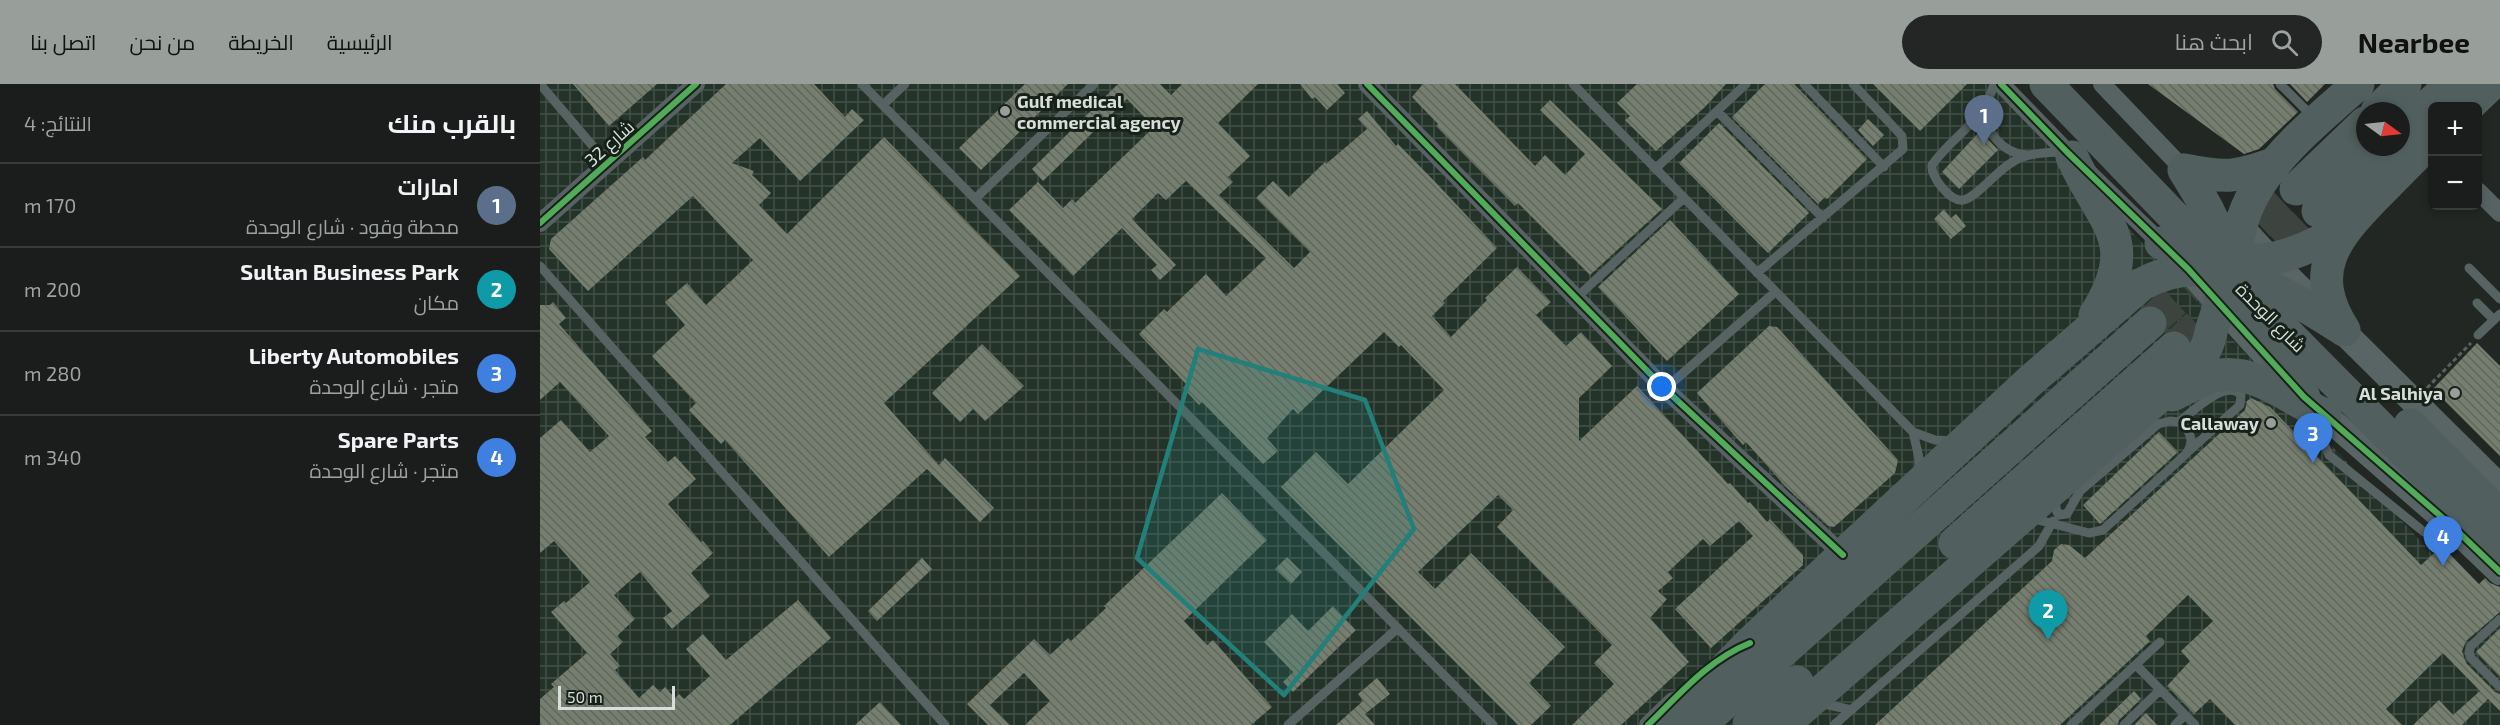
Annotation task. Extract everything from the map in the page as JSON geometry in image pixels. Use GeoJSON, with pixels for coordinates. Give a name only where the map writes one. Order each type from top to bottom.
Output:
{"type":"FeatureCollection","features":[{"type":"Feature","properties":{"kind":"highway","name":"شارع الوحدة"},"geometry":{"type":"LineString","coordinates":[[2046,84],[2255,301],[2500,548]]}},
{"type":"Feature","properties":{"kind":"highway","name":"شارع الوحدة"},"geometry":{"type":"LineString","coordinates":[[2075,84],[2278,296],[2500,515]]}},
{"type":"Feature","properties":{"kind":"highway"},"geometry":{"type":"LineString","coordinates":[[1783,725],[2020,516],[2055,499],[2196,360],[2208,343],[2245,217],[2258,186],[2273,164],[2358,84]]}},
{"type":"Feature","properties":{"kind":"highway"},"geometry":{"type":"LineString","coordinates":[[2386,102],[2405,84]]}},
{"type":"Feature","properties":{"kind":"highway"},"geometry":{"type":"LineString","coordinates":[[2410,123],[2451,84]]}},
{"type":"Feature","properties":{"kind":"highway"},"geometry":{"type":"LineString","coordinates":[[2472,102],[2491,84]]}},
{"type":"Feature","properties":{"kind":"highway"},"geometry":{"type":"LineString","coordinates":[[2356,135],[2307,200],[2408,159]]}},
{"type":"Feature","properties":{"kind":"highway"},"geometry":{"type":"LineString","coordinates":[[2344,330],[2331,304],[2327,275],[2334,246],[2351,221],[2408,159],[2428,144]]}},
{"type":"Feature","properties":{"kind":"highway"},"geometry":{"type":"LineString","coordinates":[[2069,155],[2085,187],[2112,228],[2117,249],[2114,281],[2083,334]]}},
{"type":"Feature","properties":{"kind":"highway"},"geometry":{"type":"LineString","coordinates":[[2184,170],[2216,177],[2236,176],[2273,164]]}},
{"type":"Feature","properties":{"kind":"highway"},"geometry":{"type":"LineString","coordinates":[[2184,170],[2214,223],[2231,266],[2255,315],[2315,406]]}},
{"type":"Feature","properties":{"kind":"highway"},"geometry":{"type":"LineString","coordinates":[[2245,217],[2250,217],[2260,235],[2284,257]]}},
{"type":"Feature","properties":{"kind":"highway"},"geometry":{"type":"LineString","coordinates":[[1670,725],[1750,643],[1843,555],[2083,334],[2171,262],[2231,266],[2284,257],[2333,234],[2351,221]]}},
{"type":"Feature","properties":{"kind":"highway"},"geometry":{"type":"LineString","coordinates":[[2171,262],[2185,279],[2203,291],[2216,316]]}},
{"type":"Feature","properties":{"kind":"highway"},"geometry":{"type":"LineString","coordinates":[[2231,266],[2278,290],[2344,330]]}},
{"type":"Feature","properties":{"kind":"highway"},"geometry":{"type":"LineString","coordinates":[[1700,725],[2150,323]]}},
{"type":"Feature","properties":{"kind":"highway"},"geometry":{"type":"LineString","coordinates":[[1749,725],[2174,348]]}},
{"type":"Feature","properties":{"kind":"highway"},"geometry":{"type":"LineString","coordinates":[[2146,408],[2201,381],[2228,374],[2256,380],[2315,406]]}},
{"type":"Feature","properties":{"kind":"street","name":"شارع 32"},"geometry":{"type":"LineString","coordinates":[[540,223],[696,84]]}},
{"type":"Feature","properties":{"kind":"street"},"geometry":{"type":"LineString","coordinates":[[1367,84],[1665,389],[1843,555]]}},
{"type":"Feature","properties":{"kind":"street"},"geometry":{"type":"LineString","coordinates":[[2001,84],[2171,262]]}},
{"type":"Feature","properties":{"kind":"street"},"geometry":{"type":"LineString","coordinates":[[2102,84],[2119,93],[2184,170],[2245,217]]}},
{"type":"Feature","properties":{"kind":"street"},"geometry":{"type":"LineString","coordinates":[[2482,195],[2500,213]]}},
{"type":"Feature","properties":{"kind":"street"},"geometry":{"type":"LineString","coordinates":[[2284,257],[2344,330],[2500,487]]}},
{"type":"Feature","properties":{"kind":"street"},"geometry":{"type":"LineString","coordinates":[[2216,316],[2452,526],[2500,572]]}},
{"type":"Feature","properties":{"kind":"street"},"geometry":{"type":"LineString","coordinates":[[1800,725],[1867,664],[1882,637]]}},
{"type":"Feature","properties":{"kind":"street"},"geometry":{"type":"LineString","coordinates":[[1648,725],[1716,660],[1750,643]]}},
{"type":"Feature","properties":{"kind":"lane"},"geometry":{"type":"LineString","coordinates":[[540,84],[608,164]]}},
{"type":"Feature","properties":{"kind":"lane"},"geometry":{"type":"LineString","coordinates":[[862,84],[1493,725]]}},
{"type":"Feature","properties":{"kind":"lane"},"geometry":{"type":"LineString","coordinates":[[883,105],[905,84]]}},
{"type":"Feature","properties":{"kind":"lane"},"geometry":{"type":"LineString","coordinates":[[975,199],[1094,84]]}},
{"type":"Feature","properties":{"kind":"lane"},"geometry":{"type":"LineString","coordinates":[[1573,84],[1912,432],[1941,441],[1971,438]]}},
{"type":"Feature","properties":{"kind":"lane"},"geometry":{"type":"LineString","coordinates":[[1655,169],[1746,84]]}},
{"type":"Feature","properties":{"kind":"lane"},"geometry":{"type":"LineString","coordinates":[[1804,84],[1884,167]]}},
{"type":"Feature","properties":{"kind":"lane"},"geometry":{"type":"LineString","coordinates":[[1757,273],[1900,153],[1904,140],[1853,84]]}},
{"type":"Feature","properties":{"kind":"lane"},"geometry":{"type":"LineString","coordinates":[[1995,84],[1984,108],[1971,126],[1935,160],[1931,170],[1934,178],[1954,198],[1966,200],[2003,168],[2027,155]]}},
{"type":"Feature","properties":{"kind":"lane"},"geometry":{"type":"LineString","coordinates":[[2280,84],[2317,121]]}},
{"type":"Feature","properties":{"kind":"lane"},"geometry":{"type":"LineString","coordinates":[[1984,108],[1989,131],[2005,148],[2019,155],[2069,155]]}},
{"type":"Feature","properties":{"kind":"lane"},"geometry":{"type":"LineString","coordinates":[[1717,111],[1823,218]]}},
{"type":"Feature","properties":{"kind":"lane"},"geometry":{"type":"LineString","coordinates":[[1576,298],[1684,198]]}},
{"type":"Feature","properties":{"kind":"lane"},"geometry":{"type":"LineString","coordinates":[[540,266],[945,725]]}},
{"type":"Feature","properties":{"kind":"lane"},"geometry":{"type":"LineString","coordinates":[[2469,268],[2500,298]]}},
{"type":"Feature","properties":{"kind":"lane"},"geometry":{"type":"LineString","coordinates":[[1665,389],[1775,292]]}},
{"type":"Feature","properties":{"kind":"lane"},"geometry":{"type":"LineString","coordinates":[[2477,303],[2497,317],[2478,335]]}},
{"type":"Feature","properties":{"kind":"lane"},"geometry":{"type":"LineString","coordinates":[[2020,516],[2089,533],[2103,530],[2240,405],[2241,395],[2232,390],[2222,391],[2179,422],[2169,421],[2158,424],[2080,491],[2067,514],[2059,515],[2055,499]]}},
{"type":"Feature","properties":{"kind":"lane"},"geometry":{"type":"LineString","coordinates":[[2179,422],[2190,434],[2189,450]]}},
{"type":"Feature","properties":{"kind":"lane"},"geometry":{"type":"LineString","coordinates":[[1912,432],[1919,458],[1919,485]]}},
{"type":"Feature","properties":{"kind":"lane"},"geometry":{"type":"LineString","coordinates":[[1834,725],[2039,546],[2051,524],[2055,499]]}},
{"type":"Feature","properties":{"kind":"lane"},"geometry":{"type":"LineString","coordinates":[[2500,619],[2472,646],[2469,652],[2471,658],[2500,687]]}},
{"type":"Feature","properties":{"kind":"lane"},"geometry":{"type":"LineString","coordinates":[[1288,725],[1398,628]]}},
{"type":"Feature","properties":{"kind":"lane"},"geometry":{"type":"LineString","coordinates":[[2071,725],[2160,642]]}},
{"type":"Feature","properties":{"kind":"lane"},"geometry":{"type":"LineString","coordinates":[[2136,665],[2195,725]]}},
{"type":"Feature","properties":{"kind":"lane"},"geometry":{"type":"LineString","coordinates":[[2124,725],[2160,690]]}},
{"type":"Feature","properties":{"kind":"lane"},"geometry":{"type":"LineString","coordinates":[[1824,704],[1852,710]]}},
{"type":"Feature","properties":{"kind":"lane"},"geometry":{"type":"LineString","coordinates":[[2175,725],[2185,715]]}},
{"type":"Feature","properties":{"kind":"path"},"geometry":{"type":"LineString","coordinates":[[2425,390],[2478,335]]}},
{"type":"Feature","properties":{"kind":"highlighted area"},"geometry":{"type":"Polygon","coordinates":[[[1198,349],[1365,400],[1414,529],[1284,695],[1137,558],[1198,349]]]}},
{"type":"Feature","properties":{"kind":"shaded area"},"geometry":{"type":"Polygon","coordinates":[[[540,84],[1994,84],[2500,626],[2500,725],[540,725],[540,84]]]}},
{"type":"Feature","properties":{"kind":"building"},"geometry":{"type":"Polygon","coordinates":[[[573,84],[657,84],[609,126],[573,84]]]}},
{"type":"Feature","properties":{"kind":"building"},"geometry":{"type":"Polygon","coordinates":[[[726,84],[814,84],[845,117],[852,109],[864,120],[800,181],[760,138],[732,163],[754,171],[752,175],[771,193],[759,205],[787,234],[884,137],[1020,276],[884,403],[939,465],[945,458],[994,508],[980,522],[927,469],[829,557],[725,440],[721,444],[689,410],[696,403],[652,356],[685,325],[665,302],[687,283],[706,305],[753,260],[693,196],[588,291],[549,249],[551,239],[643,157],[645,160],[726,84]]]}},
{"type":"Feature","properties":{"kind":"building"},"geometry":{"type":"Polygon","coordinates":[[[1025,84],[1068,84],[981,170],[959,148],[1025,84]]]}},
{"type":"Feature","properties":{"kind":"building"},"geometry":{"type":"Polygon","coordinates":[[[1118,84],[1160,84],[1171,95],[1182,84],[1258,84],[1218,123],[1250,156],[1228,177],[1233,182],[1219,195],[1294,268],[1310,252],[1256,198],[1273,181],[1289,197],[1325,162],[1326,164],[1367,129],[1358,119],[1367,111],[1396,146],[1398,144],[1497,248],[1443,301],[1445,303],[1432,316],[1451,337],[1487,300],[1485,298],[1517,267],[1551,302],[1536,315],[1566,346],[1581,332],[1612,366],[1579,398],[1579,441],[1637,386],[1728,484],[1730,483],[1748,503],[1750,502],[1767,522],[1770,519],[1803,555],[1803,565],[1711,648],[1675,609],[1753,536],[1739,521],[1710,546],[1703,539],[1668,572],[1673,578],[1658,591],[1667,599],[1650,618],[1689,662],[1621,725],[1572,725],[1614,684],[1594,663],[1612,645],[1497,527],[1513,510],[1498,495],[1418,572],[1435,589],[1471,553],[1565,647],[1529,683],[1551,706],[1531,725],[1518,725],[1281,487],[1316,452],[1348,484],[1444,390],[1401,345],[1399,347],[1384,332],[1298,414],[1293,409],[1267,438],[1278,451],[1263,464],[1202,402],[1199,405],[1183,388],[1186,384],[1139,334],[1164,309],[1167,312],[1206,274],[1226,296],[1266,258],[1186,181],[1166,200],[1158,193],[1132,219],[1176,265],[1160,280],[1151,270],[1157,265],[1122,228],[1073,276],[1009,210],[1038,182],[1063,208],[1072,199],[1075,203],[1154,127],[1127,99],[1043,181],[1032,169],[1118,84]]]}},
{"type":"Feature","properties":{"kind":"building"},"geometry":{"type":"Polygon","coordinates":[[[1300,84],[1337,84],[1345,93],[1327,110],[1315,97],[1312,99],[1300,84]]]}},
{"type":"Feature","properties":{"kind":"building"},"geometry":{"type":"Polygon","coordinates":[[[1423,84],[1455,84],[1535,166],[1545,155],[1565,175],[1585,154],[1540,110],[1550,100],[1662,209],[1590,275],[1518,203],[1515,206],[1436,126],[1438,124],[1412,97],[1423,84]]]}},
{"type":"Feature","properties":{"kind":"building"},"geometry":{"type":"Polygon","coordinates":[[[1637,84],[1726,84],[1705,107],[1656,151],[1625,120],[1630,116],[1617,103],[1637,84]]]}},
{"type":"Feature","properties":{"kind":"building"},"geometry":{"type":"Polygon","coordinates":[[[1765,84],[1794,84],[1867,159],[1827,199],[1825,197],[1818,204],[1732,117],[1765,84]]]}},
{"type":"Feature","properties":{"kind":"building"},"geometry":{"type":"Polygon","coordinates":[[[1873,84],[1967,84],[1920,131],[1873,84]]]}},
{"type":"Feature","properties":{"kind":"building"},"geometry":{"type":"Polygon","coordinates":[[[2148,84],[2273,84],[2275,89],[2298,112],[2259,149],[2244,154],[2148,84]]]}},
{"type":"Feature","properties":{"kind":"building"},"geometry":{"type":"Polygon","coordinates":[[[2290,84],[2325,84],[2307,102],[2290,84]]]}},
{"type":"Feature","properties":{"kind":"building"},"geometry":{"type":"Polygon","coordinates":[[[1868,119],[1884,135],[1873,146],[1858,130],[1868,119]]]}},
{"type":"Feature","properties":{"kind":"building"},"geometry":{"type":"Polygon","coordinates":[[[1719,123],[1809,213],[1768,253],[1679,163],[1719,123]]]}},
{"type":"Feature","properties":{"kind":"building"},"geometry":{"type":"Polygon","coordinates":[[[1980,131],[1998,150],[1959,189],[1942,172],[1980,131]]]}},
{"type":"Feature","properties":{"kind":"building"},"geometry":{"type":"Polygon","coordinates":[[[1944,209],[1951,218],[1956,214],[1966,226],[1951,239],[1934,219],[1944,209]]]}},
{"type":"Feature","properties":{"kind":"building"},"geometry":{"type":"Polygon","coordinates":[[[1670,220],[1739,294],[1667,361],[1598,287],[1670,220]]]}},
{"type":"Feature","properties":{"kind":"building"},"geometry":{"type":"Polygon","coordinates":[[[553,302],[566,318],[559,324],[652,431],[645,437],[668,462],[675,456],[696,479],[668,504],[713,553],[691,573],[710,596],[672,629],[663,618],[672,611],[640,572],[614,595],[635,619],[617,636],[623,642],[610,654],[620,666],[615,670],[639,698],[653,685],[660,692],[665,687],[675,698],[679,694],[684,699],[710,676],[686,649],[703,634],[726,660],[798,600],[831,638],[730,725],[540,725],[540,699],[554,687],[551,684],[587,653],[551,612],[564,601],[566,603],[590,582],[554,541],[540,553],[540,438],[561,420],[590,452],[609,436],[560,382],[540,400],[540,305],[550,305],[553,302]]]}},
{"type":"Feature","properties":{"kind":"building"},"geometry":{"type":"Polygon","coordinates":[[[1769,326],[1777,327],[1898,460],[1895,473],[1834,527],[1828,526],[1787,488],[1746,442],[1743,445],[1697,393],[1769,326]]]}},
{"type":"Feature","properties":{"kind":"building"},"geometry":{"type":"Polygon","coordinates":[[[2477,343],[2500,366],[2500,456],[2433,389],[2477,343]]]}},
{"type":"Feature","properties":{"kind":"building"},"geometry":{"type":"Polygon","coordinates":[[[982,344],[1024,386],[985,421],[973,409],[960,422],[932,393],[982,344]]]}},
{"type":"Feature","properties":{"kind":"building"},"geometry":{"type":"Polygon","coordinates":[[[2251,398],[2270,407],[2421,565],[2442,546],[2479,584],[2485,578],[2500,587],[2500,612],[2466,641],[2462,651],[2466,663],[2495,692],[2500,694],[2500,711],[2488,699],[2462,725],[2413,725],[2439,700],[2453,715],[2480,691],[2443,653],[2386,709],[2402,725],[2235,725],[2210,699],[2194,714],[2167,686],[2190,661],[2181,651],[2213,621],[2188,595],[2146,636],[2150,641],[2060,725],[1875,725],[2052,561],[2054,550],[2061,544],[2069,545],[2085,558],[2245,410],[2247,401],[2251,398]]]}},
{"type":"Feature","properties":{"kind":"building"},"geometry":{"type":"Polygon","coordinates":[[[2159,432],[2178,452],[2100,524],[2083,505],[2159,432]]]}},
{"type":"Feature","properties":{"kind":"building"},"geometry":{"type":"Polygon","coordinates":[[[1222,493],[1267,540],[1184,621],[1207,645],[1213,640],[1272,707],[1251,725],[1025,725],[1050,701],[1024,673],[990,705],[1010,725],[988,725],[967,704],[1034,639],[1050,655],[1068,638],[1071,641],[1106,608],[1104,606],[1222,493]]]}},
{"type":"Feature","properties":{"kind":"building"},"geometry":{"type":"Polygon","coordinates":[[[1287,557],[1302,572],[1291,584],[1275,569],[1287,557]]]}},
{"type":"Feature","properties":{"kind":"building"},"geometry":{"type":"Polygon","coordinates":[[[922,558],[932,569],[877,621],[868,611],[922,558]]]}},
{"type":"Feature","properties":{"kind":"building"},"geometry":{"type":"Polygon","coordinates":[[[1333,606],[1356,630],[1293,692],[1283,682],[1293,672],[1264,642],[1292,614],[1308,631],[1333,606]]]}},
{"type":"Feature","properties":{"kind":"building"},"geometry":{"type":"Polygon","coordinates":[[[2500,628],[2500,677],[2476,652],[2500,628]]]}},
{"type":"Feature","properties":{"kind":"building"},"geometry":{"type":"Polygon","coordinates":[[[1377,678],[1390,694],[1365,714],[1375,725],[1336,725],[1363,701],[1358,694],[1377,678]]]}},
{"type":"Feature","properties":{"kind":"building"},"geometry":{"type":"Polygon","coordinates":[[[2134,691],[2141,699],[2119,720],[2117,725],[2099,725],[2134,691]]]}},
{"type":"Feature","properties":{"kind":"building"},"geometry":{"type":"Polygon","coordinates":[[[880,702],[901,725],[855,725],[880,702]]]}},
{"type":"Feature","properties":{"kind":"building"},"geometry":{"type":"Polygon","coordinates":[[[2146,713],[2157,725],[2134,725],[2146,713]]]}},
{"type":"Feature","properties":{"kind":"tunnel"},"geometry":{"type":"LineString","coordinates":[[2150,323],[2296,189]]}},
{"type":"Feature","properties":{"kind":"tunnel"},"geometry":{"type":"LineString","coordinates":[[2174,348],[2318,211]]}},
{"type":"Feature","properties":{"kind":"cycle path"},"geometry":{"type":"LineString","coordinates":[[540,223],[696,84]]}},
{"type":"Feature","properties":{"kind":"cycle path"},"geometry":{"type":"LineString","coordinates":[[1367,84],[1665,389],[1843,555]]}},
{"type":"Feature","properties":{"kind":"cycle path"},"geometry":{"type":"LineString","coordinates":[[2001,84],[2067,152],[2188,269],[2304,397],[2452,526],[2500,572]]}},
{"type":"Feature","properties":{"kind":"cycle path"},"geometry":{"type":"LineString","coordinates":[[1648,725],[1708,668],[1750,643]]}},
{"type":"Feature","properties":{"kind":"place","name":"Gulf medical commercial agency"},"geometry":{"type":"Point","coordinates":[1005,111]}},
{"type":"Feature","properties":{"kind":"place","name":"امارات"},"geometry":{"type":"Point","coordinates":[1984,145]}},
{"type":"Feature","properties":{"kind":"place","name":"Al Salhiya"},"geometry":{"type":"Point","coordinates":[2455,393]}},
{"type":"Feature","properties":{"kind":"place","name":"Callaway"},"geometry":{"type":"Point","coordinates":[2271,423]}},
{"type":"Feature","properties":{"kind":"place","name":"Liberty Automobiles"},"geometry":{"type":"Point","coordinates":[2313,463]}},
{"type":"Feature","properties":{"kind":"place","name":"Spare Parts"},"geometry":{"type":"Point","coordinates":[2443,566]}},
{"type":"Feature","properties":{"kind":"place","name":"Sultan Business Park"},"geometry":{"type":"Point","coordinates":[2048,640]}}]}
